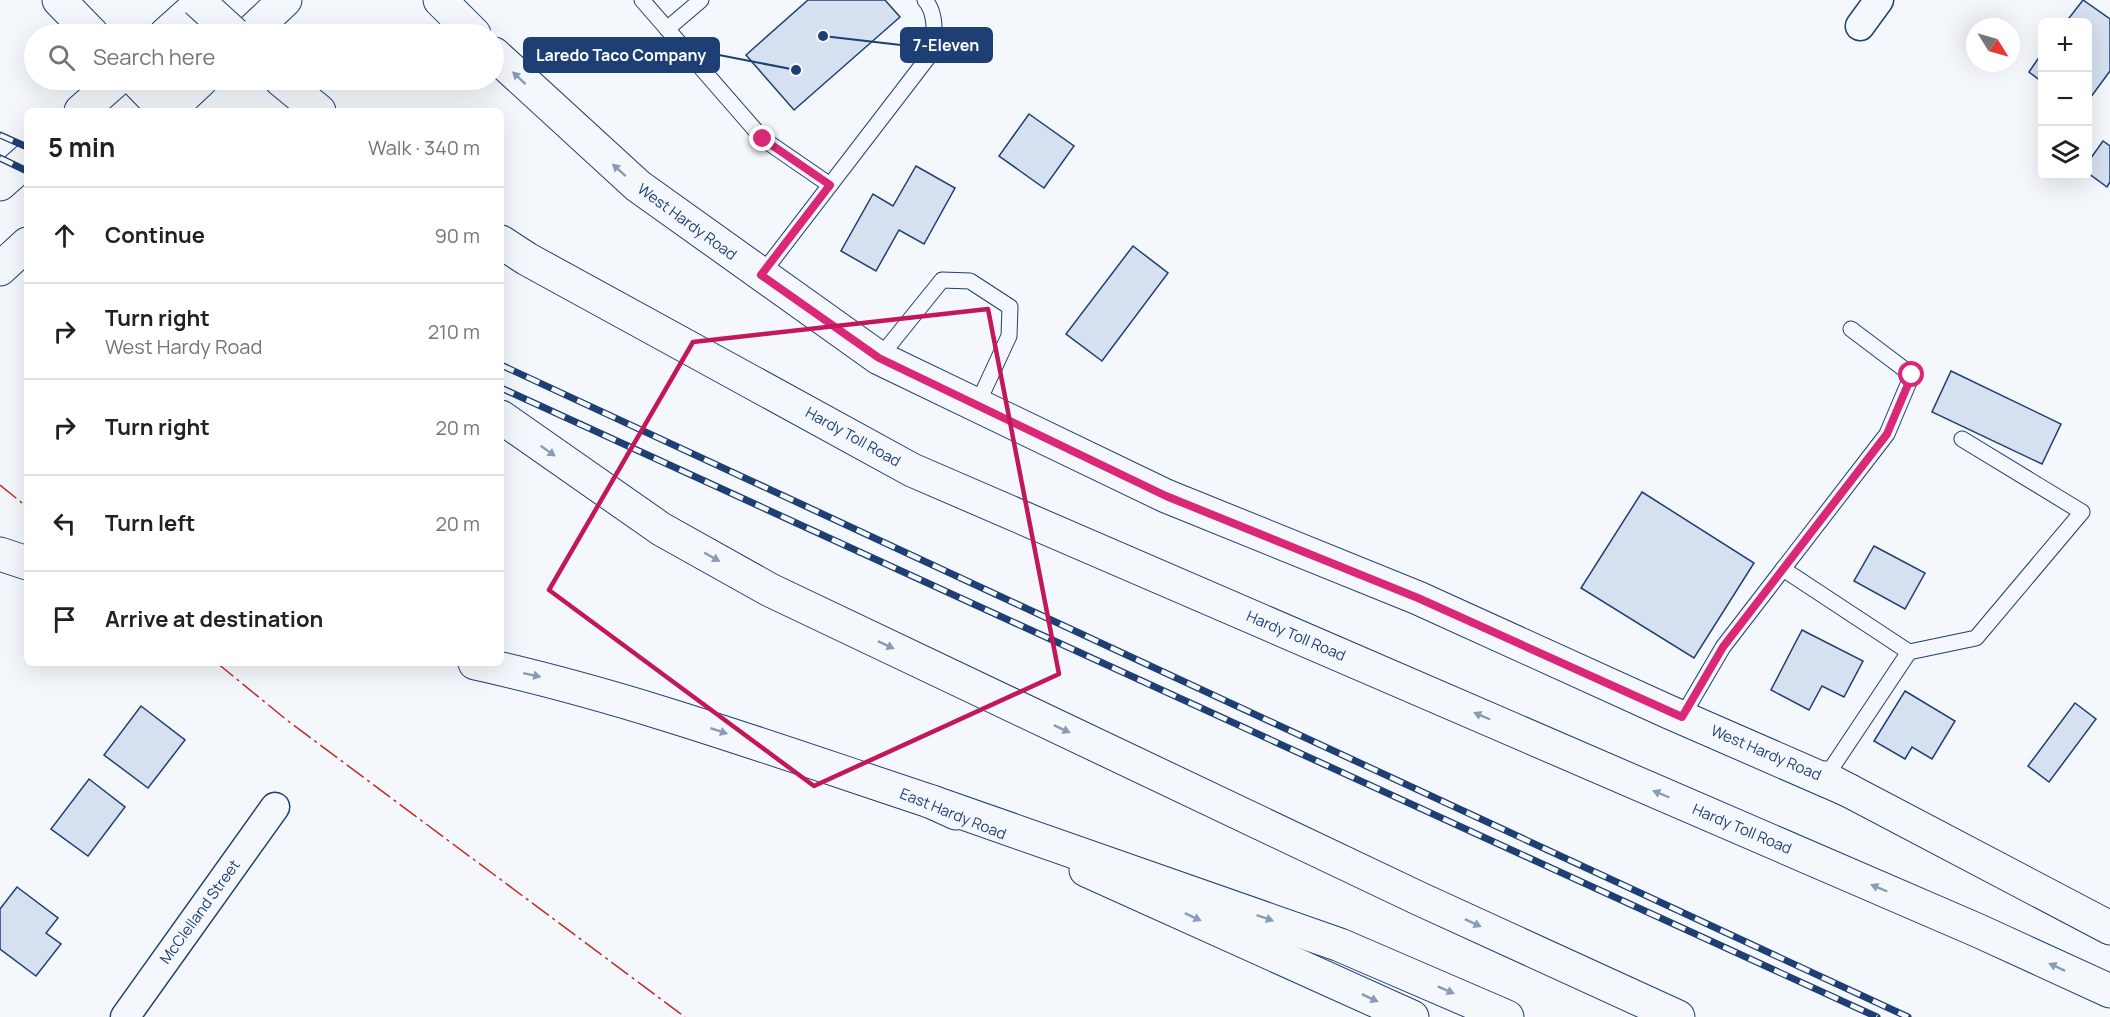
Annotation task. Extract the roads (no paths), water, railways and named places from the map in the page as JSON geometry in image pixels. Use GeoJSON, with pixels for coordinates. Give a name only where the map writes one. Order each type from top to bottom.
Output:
{"type":"FeatureCollection","features":[{"type":"Feature","properties":{"kind":"main road"},"geometry":{"type":"LineString","coordinates":[[59,0],[82,24]]}},
{"type":"Feature","properties":{"kind":"main road"},"geometry":{"type":"LineString","coordinates":[[197,0],[223,24]]}},
{"type":"Feature","properties":{"kind":"main road"},"geometry":{"type":"LineString","coordinates":[[177,24],[204,0]]}},
{"type":"Feature","properties":{"kind":"main road"},"geometry":{"type":"LineString","coordinates":[[260,24],[285,0]]}},
{"type":"Feature","properties":{"kind":"main road"},"geometry":{"type":"LineString","coordinates":[[440,0],[464,24]]}},
{"type":"Feature","properties":{"kind":"main road","name":"West Hardy Road"},"geometry":{"type":"LineString","coordinates":[[504,63],[638,186],[879,358],[1166,496],[1418,598],[1682,717],[1825,778],[2110,921]]}},
{"type":"Feature","properties":{"kind":"main road"},"geometry":{"type":"LineString","coordinates":[[84,108],[105,90]]}},
{"type":"Feature","properties":{"kind":"main road"},"geometry":{"type":"LineString","coordinates":[[146,90],[164,108]]}},
{"type":"Feature","properties":{"kind":"main road"},"geometry":{"type":"LineString","coordinates":[[170,108],[190,90]]}},
{"type":"Feature","properties":{"kind":"main road"},"geometry":{"type":"LineString","coordinates":[[293,90],[315,108]]}},
{"type":"Feature","properties":{"kind":"main road"},"geometry":{"type":"LineString","coordinates":[[0,184],[24,163]]}},
{"type":"Feature","properties":{"kind":"main road","name":"Hardy Toll Road"},"geometry":{"type":"LineString","coordinates":[[504,244],[527,259],[912,470],[1979,931],[2110,991]]}},
{"type":"Feature","properties":{"kind":"main road"},"geometry":{"type":"LineString","coordinates":[[0,270],[24,247]]}},
{"type":"Feature","properties":{"kind":"main road"},"geometry":{"type":"LineString","coordinates":[[504,419],[661,529],[770,590],[1420,899],[1678,1017]]}},
{"type":"Feature","properties":{"kind":"main road"},"geometry":{"type":"LineString","coordinates":[[0,554],[24,562]]}},
{"type":"Feature","properties":{"kind":"main road","name":"East Hardy Road"},"geometry":{"type":"LineString","coordinates":[[489,666],[548,679],[664,713],[932,802],[1412,1017]]}},
{"type":"Feature","properties":{"kind":"main road"},"geometry":{"type":"LineString","coordinates":[[1825,778],[2110,927]]}},
{"type":"Feature","properties":{"kind":"main road"},"geometry":{"type":"LineString","coordinates":[[932,802],[1340,945],[1507,1017]]}},
{"type":"Feature","properties":{"kind":"street"},"geometry":{"type":"LineString","coordinates":[[1860,26],[1879,0]]}},
{"type":"Feature","properties":{"kind":"street","name":"McClelland Street"},"geometry":{"type":"LineString","coordinates":[[125,1017],[275,807]]}},
{"type":"Feature","properties":{"kind":"lane"},"geometry":{"type":"LineString","coordinates":[[642,0],[763,139],[830,185]]}},
{"type":"Feature","properties":{"kind":"lane"},"geometry":{"type":"LineString","coordinates":[[667,29],[701,0]]}},
{"type":"Feature","properties":{"kind":"lane"},"geometry":{"type":"LineString","coordinates":[[761,275],[933,51],[935,26],[929,5],[925,0]]}},
{"type":"Feature","properties":{"kind":"lane"},"geometry":{"type":"LineString","coordinates":[[879,358],[942,280],[970,281],[1010,307],[1009,336],[977,405]]}},
{"type":"Feature","properties":{"kind":"lane"},"geometry":{"type":"LineString","coordinates":[[1682,717],[1723,647],[1887,434],[1912,375],[1851,329]]}},
{"type":"Feature","properties":{"kind":"lane"},"geometry":{"type":"LineString","coordinates":[[1825,778],[1909,652],[1976,638],[2082,512],[1962,439]]}},
{"type":"Feature","properties":{"kind":"lane"},"geometry":{"type":"LineString","coordinates":[[1783,569],[1909,652]]}},
{"type":"Feature","properties":{"kind":"railway"},"geometry":{"type":"LineString","coordinates":[[0,135],[24,146]]}},
{"type":"Feature","properties":{"kind":"railway"},"geometry":{"type":"LineString","coordinates":[[0,158],[24,170]]}},
{"type":"Feature","properties":{"kind":"railway"},"geometry":{"type":"LineString","coordinates":[[504,366],[1908,1017]]}},
{"type":"Feature","properties":{"kind":"railway"},"geometry":{"type":"LineString","coordinates":[[504,389],[1877,1017]]}},
{"type":"Feature","properties":{"kind":"place","name":"7-Eleven"},"geometry":{"type":"Point","coordinates":[823,36]}},
{"type":"Feature","properties":{"kind":"place","name":"Laredo Taco Company"},"geometry":{"type":"Point","coordinates":[796,70]}}]}
